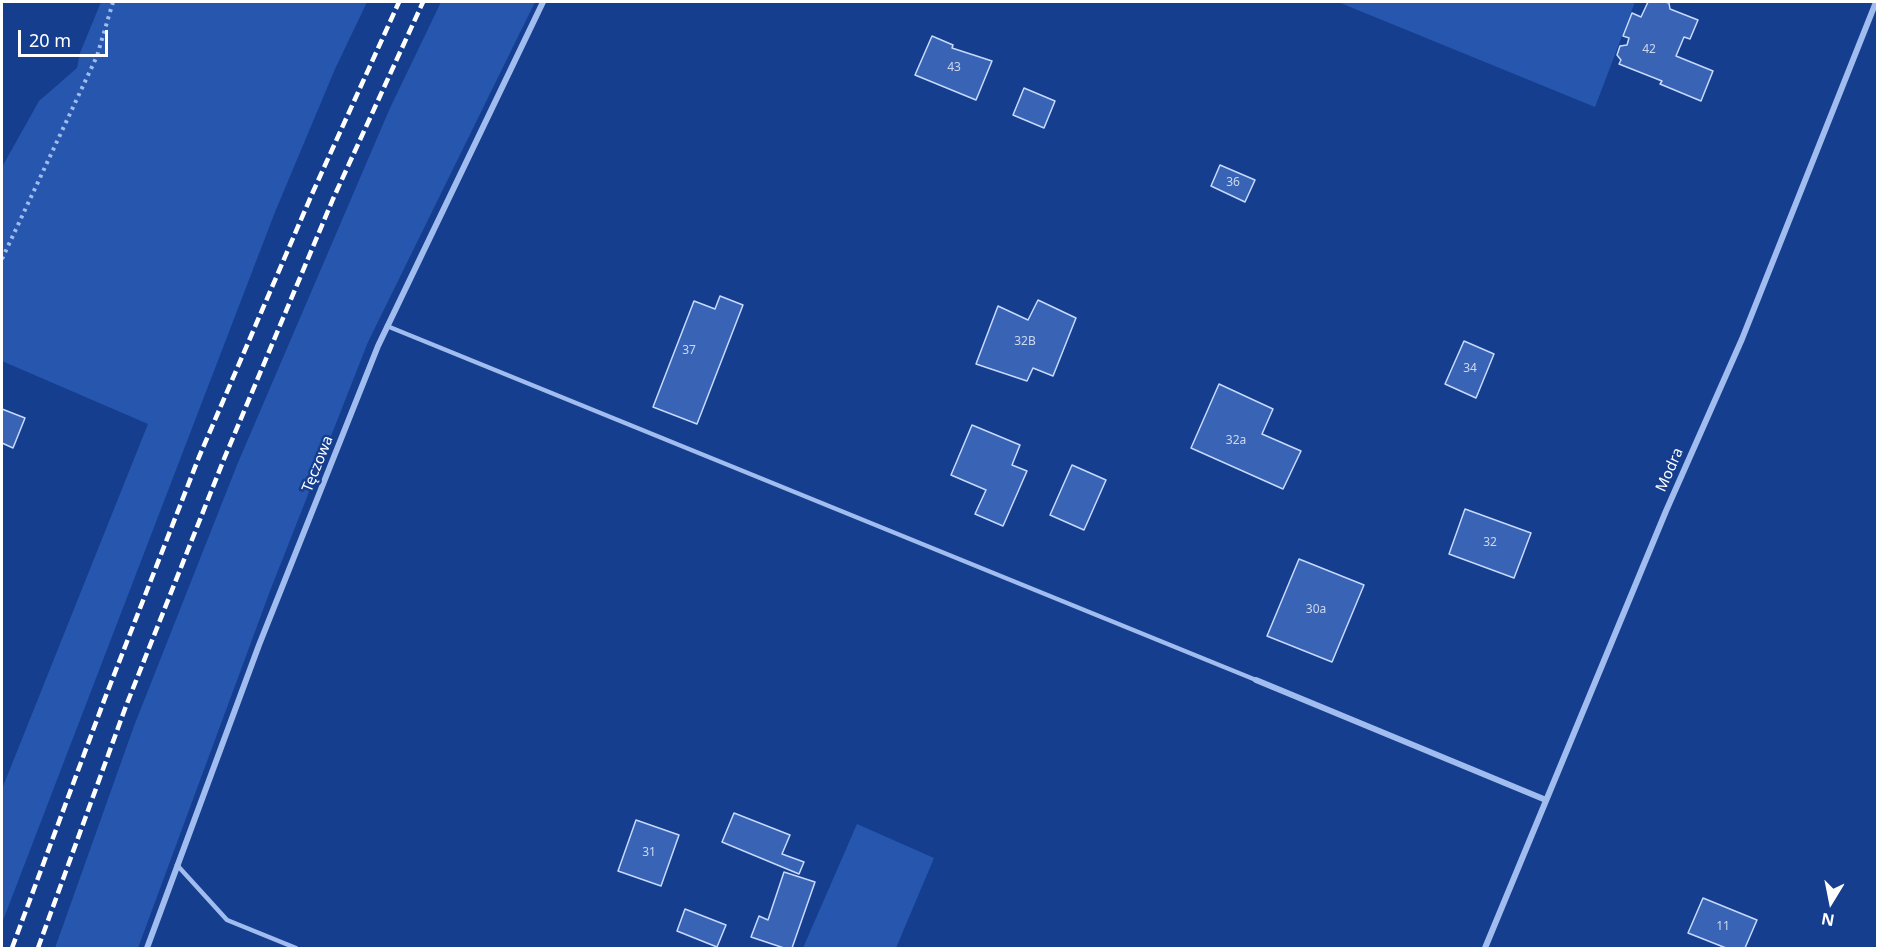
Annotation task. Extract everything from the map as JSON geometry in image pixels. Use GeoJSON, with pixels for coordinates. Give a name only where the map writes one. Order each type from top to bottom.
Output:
{"type":"FeatureCollection","features":[{"type":"Feature","properties":{"kind":"street","name":"Tęczowa"},"geometry":{"type":"LineString","coordinates":[[147,948],[259,645],[387,326],[543,2]]}},
{"type":"Feature","properties":{"kind":"street","name":"Modra"},"geometry":{"type":"LineString","coordinates":[[1485,948],[1666,511],[1742,339],[1876,2]]}},
{"type":"Feature","properties":{"kind":"street"},"geometry":{"type":"LineString","coordinates":[[1256,680],[1546,800]]}},
{"type":"Feature","properties":{"kind":"lane"},"geometry":{"type":"LineString","coordinates":[[387,326],[1256,680]]}},
{"type":"Feature","properties":{"kind":"lane"},"geometry":{"type":"LineString","coordinates":[[177,865],[227,920],[296,948]]}},
{"type":"Feature","properties":{"kind":"path"},"geometry":{"type":"LineString","coordinates":[[2,259],[97,56],[113,2]]}},
{"type":"Feature","properties":{"kind":"shaded area"},"geometry":{"type":"Polygon","coordinates":[[[101,2],[367,2],[335,69],[275,212],[2,923],[2,789],[148,424],[2,361],[2,167],[39,101],[77,68],[80,53],[101,2]]]}},
{"type":"Feature","properties":{"kind":"shaded area"},"geometry":{"type":"Polygon","coordinates":[[[441,2],[535,2],[368,342],[270,591],[138,948],[55,948],[134,726],[237,465],[390,108],[441,2]]]}},
{"type":"Feature","properties":{"kind":"shaded area"},"geometry":{"type":"Polygon","coordinates":[[[1338,2],[1635,2],[1595,107],[1338,2]]]}},
{"type":"Feature","properties":{"kind":"shaded area"},"geometry":{"type":"Polygon","coordinates":[[[857,824],[934,858],[896,948],[803,948],[857,824]]]}},
{"type":"Feature","properties":{"kind":"building"},"geometry":{"type":"Polygon","coordinates":[[[1648,2],[1669,3],[1670,9],[1698,20],[1690,39],[1684,37],[1676,56],[1713,71],[1701,101],[1660,84],[1662,81],[1619,64],[1621,60],[1617,55],[1620,46],[1627,45],[1629,38],[1623,36],[1632,13],[1641,17],[1648,2]]]}},
{"type":"Feature","properties":{"kind":"building"},"geometry":{"type":"Polygon","coordinates":[[[932,36],[953,45],[952,48],[992,61],[976,100],[915,75],[932,36]]]}},
{"type":"Feature","properties":{"kind":"building"},"geometry":{"type":"Polygon","coordinates":[[[1024,88],[1055,101],[1044,128],[1013,115],[1024,88]]]}},
{"type":"Feature","properties":{"kind":"building"},"geometry":{"type":"Polygon","coordinates":[[[1220,165],[1255,180],[1245,202],[1211,186],[1220,165]]]}},
{"type":"Feature","properties":{"kind":"building"},"geometry":{"type":"Polygon","coordinates":[[[720,296],[743,305],[697,424],[653,407],[694,301],[715,309],[720,296]]]}},
{"type":"Feature","properties":{"kind":"building"},"geometry":{"type":"Polygon","coordinates":[[[1038,300],[1076,318],[1053,376],[1033,368],[1027,381],[976,364],[998,306],[1028,320],[1038,300]]]}},
{"type":"Feature","properties":{"kind":"building"},"geometry":{"type":"Polygon","coordinates":[[[1464,341],[1494,354],[1476,398],[1445,384],[1464,341]]]}},
{"type":"Feature","properties":{"kind":"building"},"geometry":{"type":"Polygon","coordinates":[[[1219,384],[1273,409],[1262,434],[1301,451],[1283,489],[1191,448],[1219,384]]]}},
{"type":"Feature","properties":{"kind":"building"},"geometry":{"type":"Polygon","coordinates":[[[2,409],[25,418],[13,448],[2,443],[2,409]]]}},
{"type":"Feature","properties":{"kind":"building"},"geometry":{"type":"Polygon","coordinates":[[[972,425],[1020,445],[1012,465],[1027,471],[1003,526],[975,514],[986,490],[951,475],[972,425]]]}},
{"type":"Feature","properties":{"kind":"building"},"geometry":{"type":"Polygon","coordinates":[[[1072,465],[1106,480],[1084,530],[1050,515],[1072,465]]]}},
{"type":"Feature","properties":{"kind":"building"},"geometry":{"type":"Polygon","coordinates":[[[1465,509],[1531,533],[1514,578],[1449,554],[1465,509]]]}},
{"type":"Feature","properties":{"kind":"building"},"geometry":{"type":"Polygon","coordinates":[[[1299,559],[1364,585],[1332,662],[1267,636],[1299,559]]]}},
{"type":"Feature","properties":{"kind":"building"},"geometry":{"type":"Polygon","coordinates":[[[734,813],[790,835],[782,854],[804,862],[799,874],[722,842],[734,813]]]}},
{"type":"Feature","properties":{"kind":"building"},"geometry":{"type":"Polygon","coordinates":[[[636,820],[679,835],[661,886],[618,871],[636,820]]]}},
{"type":"Feature","properties":{"kind":"building"},"geometry":{"type":"Polygon","coordinates":[[[784,872],[815,882],[792,948],[784,948],[751,937],[759,916],[768,920],[784,872]]]}},
{"type":"Feature","properties":{"kind":"building"},"geometry":{"type":"Polygon","coordinates":[[[1703,898],[1757,920],[1745,948],[1726,948],[1688,933],[1703,898]]]}},
{"type":"Feature","properties":{"kind":"building"},"geometry":{"type":"Polygon","coordinates":[[[685,909],[726,925],[717,947],[677,931],[685,909]]]}},
{"type":"Feature","properties":{"kind":"railway"},"geometry":{"type":"LineString","coordinates":[[12,948],[105,698],[199,457],[312,194],[399,2]]}},
{"type":"Feature","properties":{"kind":"railway"},"geometry":{"type":"LineString","coordinates":[[38,948],[126,706],[224,459],[333,199],[423,2]]}}]}
